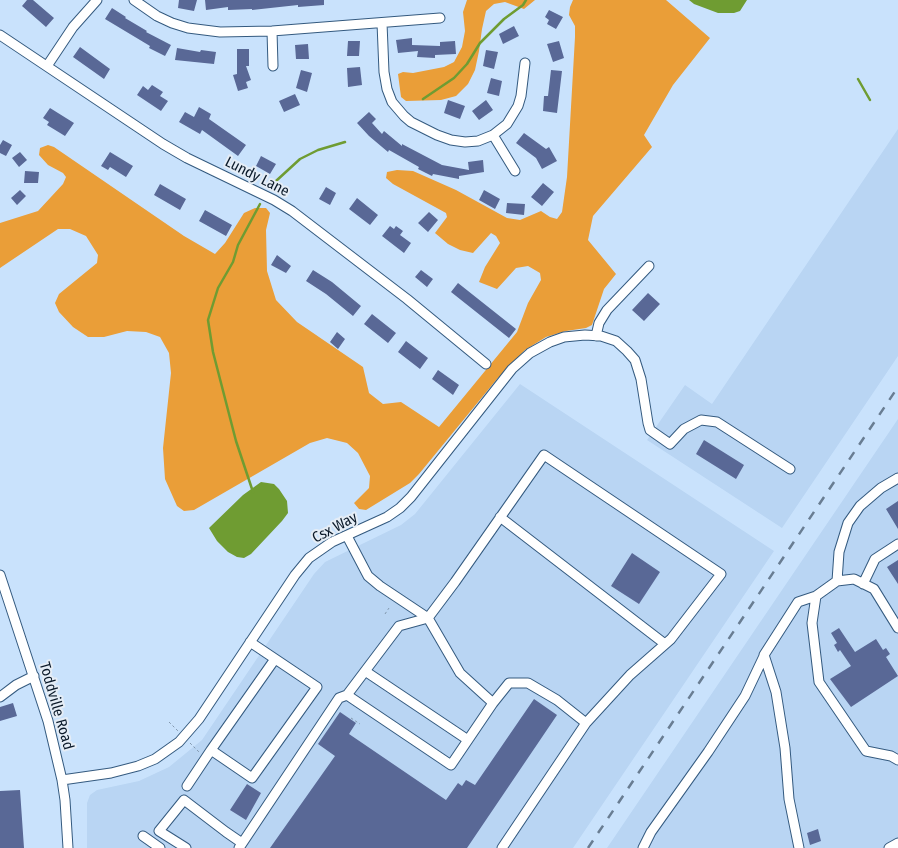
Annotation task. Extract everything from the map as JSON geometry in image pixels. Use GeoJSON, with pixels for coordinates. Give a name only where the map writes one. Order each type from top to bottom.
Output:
{"type":"FeatureCollection","features":[{"type":"Feature","properties":{"kind":"street"},"geometry":{"type":"LineString","coordinates":[[47,66],[74,27],[97,0]]}},
{"type":"Feature","properties":{"kind":"street"},"geometry":{"type":"LineString","coordinates":[[134,0],[157,16],[188,28],[220,32],[272,31],[440,18]]}},
{"type":"Feature","properties":{"kind":"street"},"geometry":{"type":"LineString","coordinates":[[382,23],[384,72],[392,102],[404,116],[423,129],[450,140],[478,141],[493,135],[507,124],[518,106],[523,88],[525,63]]}},
{"type":"Feature","properties":{"kind":"street"},"geometry":{"type":"LineString","coordinates":[[272,31],[273,66]]}},
{"type":"Feature","properties":{"kind":"street","name":"Lundy Lane"},"geometry":{"type":"LineString","coordinates":[[0,35],[162,144],[274,200],[292,211],[486,364]]}},
{"type":"Feature","properties":{"kind":"street"},"geometry":{"type":"LineString","coordinates":[[493,135],[515,171]]}},
{"type":"Feature","properties":{"kind":"street"},"geometry":{"type":"LineString","coordinates":[[596,336],[599,323],[607,310],[649,266]]}},
{"type":"Feature","properties":{"kind":"street","name":"Csx Way"},"geometry":{"type":"LineString","coordinates":[[62,780],[129,769],[155,759],[171,749],[198,720],[309,558],[321,549],[386,517],[411,497],[512,369],[530,353],[550,342],[564,337],[596,336],[616,341],[635,360],[641,379],[650,430],[670,444],[684,429],[701,420],[717,422],[790,469]]}},
{"type":"Feature","properties":{"kind":"street"},"geometry":{"type":"LineString","coordinates":[[186,848],[159,831],[184,800],[226,832],[240,846],[339,698],[347,694],[399,626],[428,618],[544,455],[721,574],[671,639],[630,675],[586,723],[502,848]]}},
{"type":"Feature","properties":{"kind":"street"},"geometry":{"type":"LineString","coordinates":[[837,581],[839,552],[848,523],[860,506],[881,488],[898,478]]}},
{"type":"Feature","properties":{"kind":"street"},"geometry":{"type":"LineString","coordinates":[[500,517],[665,644]]}},
{"type":"Feature","properties":{"kind":"street"},"geometry":{"type":"LineString","coordinates":[[346,536],[368,576],[428,618],[460,673],[494,703]]}},
{"type":"Feature","properties":{"kind":"street"},"geometry":{"type":"LineString","coordinates":[[863,584],[875,559],[898,544]]}},
{"type":"Feature","properties":{"kind":"street","name":"Toddville Road"},"geometry":{"type":"LineString","coordinates":[[0,575],[48,721],[62,780],[68,848]]}},
{"type":"Feature","properties":{"kind":"street"},"geometry":{"type":"LineString","coordinates":[[643,848],[651,832],[745,696],[764,656],[798,602],[816,596],[837,581],[854,579],[874,589],[898,628]]}},
{"type":"Feature","properties":{"kind":"street"},"geometry":{"type":"LineString","coordinates":[[816,596],[812,623],[819,682],[866,752],[891,756],[898,760]]}},
{"type":"Feature","properties":{"kind":"street"},"geometry":{"type":"LineString","coordinates":[[211,750],[252,778],[317,687],[250,642]]}},
{"type":"Feature","properties":{"kind":"street"},"geometry":{"type":"LineString","coordinates":[[764,656],[776,692],[785,748],[789,799],[799,848]]}},
{"type":"Feature","properties":{"kind":"street"},"geometry":{"type":"LineString","coordinates":[[187,786],[275,659]]}},
{"type":"Feature","properties":{"kind":"street"},"geometry":{"type":"LineString","coordinates":[[365,671],[468,740]]}},
{"type":"Feature","properties":{"kind":"street"},"geometry":{"type":"LineString","coordinates":[[0,697],[16,685],[34,676]]}},
{"type":"Feature","properties":{"kind":"street"},"geometry":{"type":"LineString","coordinates":[[347,694],[451,765],[509,684],[528,683],[557,700],[586,723]]}},
{"type":"Feature","properties":{"kind":"street"},"geometry":{"type":"LineString","coordinates":[[143,836],[160,848]]}},
{"type":"Feature","properties":{"kind":"street"},"geometry":{"type":"LineString","coordinates":[[889,848],[898,843]]}},
{"type":"Feature","properties":{"kind":"path"},"geometry":{"type":"LineString","coordinates":[[385,614],[389,608]]}},
{"type":"Feature","properties":{"kind":"path"},"geometry":{"type":"LineString","coordinates":[[351,718],[360,724]]}},
{"type":"Feature","properties":{"kind":"path"},"geometry":{"type":"LineString","coordinates":[[169,722],[177,730]]}},
{"type":"Feature","properties":{"kind":"path"},"geometry":{"type":"LineString","coordinates":[[190,742],[200,753]]}},
{"type":"Feature","properties":{"kind":"shaded area"},"geometry":{"type":"Polygon","coordinates":[[[467,0],[535,0],[524,9],[505,2],[494,4],[486,11],[475,70],[468,84],[456,96],[441,100],[406,101],[401,97],[398,74],[444,67],[454,62],[462,47],[465,31],[463,12],[467,0]]]}},
{"type":"Feature","properties":{"kind":"shaded area"},"geometry":{"type":"Polygon","coordinates":[[[573,0],[666,0],[710,38],[673,85],[644,135],[652,147],[593,216],[588,240],[616,274],[604,289],[592,325],[546,337],[525,350],[497,379],[419,474],[410,483],[366,510],[359,509],[354,503],[369,488],[370,476],[358,453],[347,443],[327,438],[310,443],[194,510],[184,511],[177,506],[165,479],[163,448],[171,373],[169,353],[160,337],[146,332],[127,331],[104,337],[88,337],[73,327],[59,312],[55,303],[59,294],[97,263],[98,255],[86,236],[70,229],[58,229],[0,268],[0,223],[38,211],[63,184],[66,177],[63,173],[48,165],[39,155],[40,148],[48,145],[54,147],[184,236],[215,254],[225,243],[244,213],[255,208],[266,208],[270,213],[266,230],[267,271],[276,300],[297,322],[363,367],[369,393],[383,404],[401,402],[439,427],[517,332],[528,303],[541,280],[540,273],[528,266],[516,268],[497,289],[479,282],[485,267],[500,243],[496,236],[491,233],[473,253],[460,250],[448,244],[435,233],[447,217],[446,213],[393,184],[386,178],[387,172],[397,170],[413,171],[456,190],[507,218],[520,220],[541,211],[557,219],[562,212],[567,177],[575,37],[575,26],[569,15],[573,0]]]}},
{"type":"Feature","properties":{"kind":"shaded area"},"geometry":{"type":"Polygon","coordinates":[[[689,0],[747,0],[740,11],[718,13],[694,4],[689,0]]]}},
{"type":"Feature","properties":{"kind":"shaded area"},"geometry":{"type":"Polygon","coordinates":[[[898,129],[898,356],[782,528],[647,440],[685,385],[712,404],[898,129]]]}},
{"type":"Feature","properties":{"kind":"shaded area"},"geometry":{"type":"Polygon","coordinates":[[[520,384],[774,551],[573,848],[87,848],[87,803],[90,795],[97,790],[139,781],[169,767],[202,740],[314,574],[325,562],[401,525],[415,514],[520,384]]]}},
{"type":"Feature","properties":{"kind":"shaded area"},"geometry":{"type":"Polygon","coordinates":[[[898,419],[898,848],[607,848],[898,419]]]}},
{"type":"Feature","properties":{"kind":"shaded area"},"geometry":{"type":"Polygon","coordinates":[[[261,482],[274,484],[279,489],[287,501],[288,513],[251,554],[244,558],[237,557],[228,552],[217,541],[209,528],[243,495],[261,482]]]}},
{"type":"Feature","properties":{"kind":"building"},"geometry":{"type":"Polygon","coordinates":[[[27,0],[33,0],[54,18],[46,27],[22,6],[27,0]]]}},
{"type":"Feature","properties":{"kind":"building"},"geometry":{"type":"Polygon","coordinates":[[[179,0],[197,0],[194,11],[178,8],[179,0]]]}},
{"type":"Feature","properties":{"kind":"building"},"geometry":{"type":"Polygon","coordinates":[[[205,0],[324,0],[324,5],[298,7],[298,5],[252,10],[228,10],[228,7],[206,10],[205,0]]]}},
{"type":"Feature","properties":{"kind":"building"},"geometry":{"type":"Polygon","coordinates":[[[112,8],[146,32],[171,45],[165,56],[149,48],[150,46],[105,19],[112,8]]]}},
{"type":"Feature","properties":{"kind":"building"},"geometry":{"type":"Polygon","coordinates":[[[549,10],[563,17],[556,29],[547,24],[549,20],[545,17],[549,10]]]}},
{"type":"Feature","properties":{"kind":"building"},"geometry":{"type":"Polygon","coordinates":[[[514,26],[519,36],[503,44],[499,34],[514,26]]]}},
{"type":"Feature","properties":{"kind":"building"},"geometry":{"type":"Polygon","coordinates":[[[412,38],[412,45],[440,46],[440,42],[455,41],[456,54],[435,55],[435,58],[417,57],[418,51],[398,53],[396,40],[412,38]]]}},
{"type":"Feature","properties":{"kind":"building"},"geometry":{"type":"Polygon","coordinates":[[[348,41],[360,41],[359,56],[347,56],[348,41]]]}},
{"type":"Feature","properties":{"kind":"building"},"geometry":{"type":"Polygon","coordinates":[[[559,41],[564,58],[553,62],[547,44],[559,41]]]}},
{"type":"Feature","properties":{"kind":"building"},"geometry":{"type":"Polygon","coordinates":[[[308,44],[309,59],[296,59],[295,45],[308,44]]]}},
{"type":"Feature","properties":{"kind":"building"},"geometry":{"type":"Polygon","coordinates":[[[80,47],[110,69],[104,79],[73,57],[80,47]]]}},
{"type":"Feature","properties":{"kind":"building"},"geometry":{"type":"Polygon","coordinates":[[[177,48],[200,52],[201,50],[216,52],[214,64],[175,60],[177,48]]]}},
{"type":"Feature","properties":{"kind":"building"},"geometry":{"type":"Polygon","coordinates":[[[237,49],[249,49],[249,66],[246,66],[251,80],[246,82],[248,88],[238,91],[233,75],[237,74],[237,49]]]}},
{"type":"Feature","properties":{"kind":"building"},"geometry":{"type":"Polygon","coordinates":[[[486,50],[498,52],[494,69],[483,66],[486,50]]]}},
{"type":"Feature","properties":{"kind":"building"},"geometry":{"type":"Polygon","coordinates":[[[360,67],[362,85],[348,87],[347,68],[360,67]]]}},
{"type":"Feature","properties":{"kind":"building"},"geometry":{"type":"Polygon","coordinates":[[[301,70],[312,73],[307,92],[296,88],[301,70]]]}},
{"type":"Feature","properties":{"kind":"building"},"geometry":{"type":"Polygon","coordinates":[[[551,70],[562,71],[557,113],[543,111],[544,96],[548,96],[551,70]]]}},
{"type":"Feature","properties":{"kind":"building"},"geometry":{"type":"Polygon","coordinates":[[[491,78],[502,81],[499,96],[487,93],[491,78]]]}},
{"type":"Feature","properties":{"kind":"building"},"geometry":{"type":"Polygon","coordinates":[[[152,85],[163,92],[160,96],[168,101],[161,111],[137,95],[143,86],[148,90],[152,85]]]}},
{"type":"Feature","properties":{"kind":"building"},"geometry":{"type":"Polygon","coordinates":[[[295,94],[300,105],[284,112],[279,101],[295,94]]]}},
{"type":"Feature","properties":{"kind":"building"},"geometry":{"type":"Polygon","coordinates":[[[448,100],[465,106],[460,119],[444,113],[448,100]]]}},
{"type":"Feature","properties":{"kind":"building"},"geometry":{"type":"Polygon","coordinates":[[[486,100],[493,110],[479,120],[472,111],[486,100]]]}},
{"type":"Feature","properties":{"kind":"building"},"geometry":{"type":"Polygon","coordinates":[[[199,107],[211,114],[209,119],[246,145],[238,156],[202,130],[200,134],[179,122],[185,112],[194,117],[199,107]]]}},
{"type":"Feature","properties":{"kind":"building"},"geometry":{"type":"Polygon","coordinates":[[[50,108],[74,123],[65,136],[47,125],[49,122],[43,118],[50,108]]]}},
{"type":"Feature","properties":{"kind":"building"},"geometry":{"type":"Polygon","coordinates":[[[369,112],[376,119],[372,123],[382,134],[384,131],[402,146],[402,144],[442,165],[469,170],[468,162],[483,160],[484,172],[459,176],[459,179],[433,174],[432,176],[418,169],[419,167],[389,150],[388,152],[357,123],[369,112]]]}},
{"type":"Feature","properties":{"kind":"building"},"geometry":{"type":"Polygon","coordinates":[[[524,133],[546,149],[549,147],[557,161],[542,169],[536,158],[516,143],[524,133]]]}},
{"type":"Feature","properties":{"kind":"building"},"geometry":{"type":"Polygon","coordinates":[[[3,140],[12,145],[6,156],[0,153],[0,145],[3,140]]]}},
{"type":"Feature","properties":{"kind":"building"},"geometry":{"type":"Polygon","coordinates":[[[20,152],[27,160],[19,167],[12,158],[20,152]]]}},
{"type":"Feature","properties":{"kind":"building"},"geometry":{"type":"Polygon","coordinates":[[[110,152],[133,166],[126,177],[110,167],[108,170],[101,166],[110,152]]]}},
{"type":"Feature","properties":{"kind":"building"},"geometry":{"type":"Polygon","coordinates":[[[261,156],[276,164],[270,174],[256,166],[261,156]]]}},
{"type":"Feature","properties":{"kind":"building"},"geometry":{"type":"Polygon","coordinates":[[[25,171],[39,172],[38,183],[24,183],[25,171]]]}},
{"type":"Feature","properties":{"kind":"building"},"geometry":{"type":"Polygon","coordinates":[[[543,183],[554,192],[542,206],[531,197],[543,183]]]}},
{"type":"Feature","properties":{"kind":"building"},"geometry":{"type":"Polygon","coordinates":[[[160,184],[186,199],[180,210],[154,195],[160,184]]]}},
{"type":"Feature","properties":{"kind":"building"},"geometry":{"type":"Polygon","coordinates":[[[326,187],[336,193],[330,205],[319,199],[326,187]]]}},
{"type":"Feature","properties":{"kind":"building"},"geometry":{"type":"Polygon","coordinates":[[[20,190],[26,196],[17,205],[11,198],[20,190]]]}},
{"type":"Feature","properties":{"kind":"building"},"geometry":{"type":"Polygon","coordinates":[[[484,190],[500,199],[495,209],[479,200],[484,190]]]}},
{"type":"Feature","properties":{"kind":"building"},"geometry":{"type":"Polygon","coordinates":[[[357,198],[378,215],[370,225],[349,209],[357,198]]]}},
{"type":"Feature","properties":{"kind":"building"},"geometry":{"type":"Polygon","coordinates":[[[507,203],[525,204],[524,215],[506,213],[507,203]]]}},
{"type":"Feature","properties":{"kind":"building"},"geometry":{"type":"Polygon","coordinates":[[[205,210],[232,225],[226,236],[199,221],[205,210]]]}},
{"type":"Feature","properties":{"kind":"building"},"geometry":{"type":"Polygon","coordinates":[[[429,212],[438,220],[428,232],[418,223],[429,212]]]}},
{"type":"Feature","properties":{"kind":"building"},"geometry":{"type":"Polygon","coordinates":[[[390,226],[394,229],[396,226],[403,231],[400,235],[411,243],[404,253],[382,236],[390,226]]]}},
{"type":"Feature","properties":{"kind":"building"},"geometry":{"type":"Polygon","coordinates":[[[277,255],[291,266],[286,273],[271,265],[277,255]]]}},
{"type":"Feature","properties":{"kind":"building"},"geometry":{"type":"Polygon","coordinates":[[[313,270],[332,282],[361,306],[353,316],[326,294],[306,281],[313,270]]]}},
{"type":"Feature","properties":{"kind":"building"},"geometry":{"type":"Polygon","coordinates":[[[421,270],[433,279],[427,287],[415,277],[421,270]]]}},
{"type":"Feature","properties":{"kind":"building"},"geometry":{"type":"Polygon","coordinates":[[[458,283],[516,329],[509,338],[451,292],[458,283]]]}},
{"type":"Feature","properties":{"kind":"building"},"geometry":{"type":"Polygon","coordinates":[[[648,293],[660,304],[644,321],[632,310],[648,293]]]}},
{"type":"Feature","properties":{"kind":"building"},"geometry":{"type":"Polygon","coordinates":[[[372,314],[396,333],[388,343],[364,324],[372,314]]]}},
{"type":"Feature","properties":{"kind":"building"},"geometry":{"type":"Polygon","coordinates":[[[337,332],[345,339],[338,349],[330,342],[337,332]]]}},
{"type":"Feature","properties":{"kind":"building"},"geometry":{"type":"Polygon","coordinates":[[[406,341],[428,358],[420,369],[398,352],[406,341]]]}},
{"type":"Feature","properties":{"kind":"building"},"geometry":{"type":"Polygon","coordinates":[[[438,370],[459,385],[453,395],[432,379],[438,370]]]}},
{"type":"Feature","properties":{"kind":"building"},"geometry":{"type":"Polygon","coordinates":[[[704,440],[744,465],[736,479],[696,454],[704,440]]]}},
{"type":"Feature","properties":{"kind":"building"},"geometry":{"type":"Polygon","coordinates":[[[898,501],[898,529],[886,509],[898,501]]]}},
{"type":"Feature","properties":{"kind":"building"},"geometry":{"type":"Polygon","coordinates":[[[632,553],[660,572],[639,604],[611,586],[632,553]]]}},
{"type":"Feature","properties":{"kind":"building"},"geometry":{"type":"Polygon","coordinates":[[[898,560],[898,584],[887,567],[898,560]]]}},
{"type":"Feature","properties":{"kind":"building"},"geometry":{"type":"Polygon","coordinates":[[[839,628],[855,652],[876,639],[883,650],[886,648],[890,654],[886,657],[898,676],[851,707],[830,679],[851,666],[840,650],[838,652],[834,645],[837,643],[831,633],[839,628]]]}},
{"type":"Feature","properties":{"kind":"building"},"geometry":{"type":"Polygon","coordinates":[[[534,699],[557,715],[467,848],[270,848],[335,756],[318,744],[340,712],[356,723],[349,734],[446,800],[458,783],[462,786],[466,780],[475,785],[534,699]]]}},
{"type":"Feature","properties":{"kind":"building"},"geometry":{"type":"Polygon","coordinates":[[[13,703],[17,716],[0,721],[0,707],[13,703]]]}},
{"type":"Feature","properties":{"kind":"building"},"geometry":{"type":"Polygon","coordinates":[[[247,784],[261,793],[246,820],[230,810],[247,784]]]}},
{"type":"Feature","properties":{"kind":"building"},"geometry":{"type":"Polygon","coordinates":[[[20,790],[24,848],[0,848],[0,791],[20,790]]]}},
{"type":"Feature","properties":{"kind":"building"},"geometry":{"type":"Polygon","coordinates":[[[818,829],[821,841],[810,845],[807,833],[818,829]]]}},
{"type":"Feature","properties":{"kind":"waterway"},"geometry":{"type":"LineString","coordinates":[[423,99],[454,78],[467,64],[480,43],[504,19],[523,5],[526,0]]}},
{"type":"Feature","properties":{"kind":"waterway"},"geometry":{"type":"LineString","coordinates":[[858,79],[870,100]]}},
{"type":"Feature","properties":{"kind":"waterway"},"geometry":{"type":"LineString","coordinates":[[276,181],[300,159],[318,150],[345,142]]}},
{"type":"Feature","properties":{"kind":"waterway"},"geometry":{"type":"LineString","coordinates":[[253,492],[236,441],[213,352],[208,320],[218,288],[233,262],[238,245],[260,204]]}},
{"type":"Feature","properties":{"kind":"railway"},"geometry":{"type":"LineString","coordinates":[[588,848],[898,387]]}}]}
